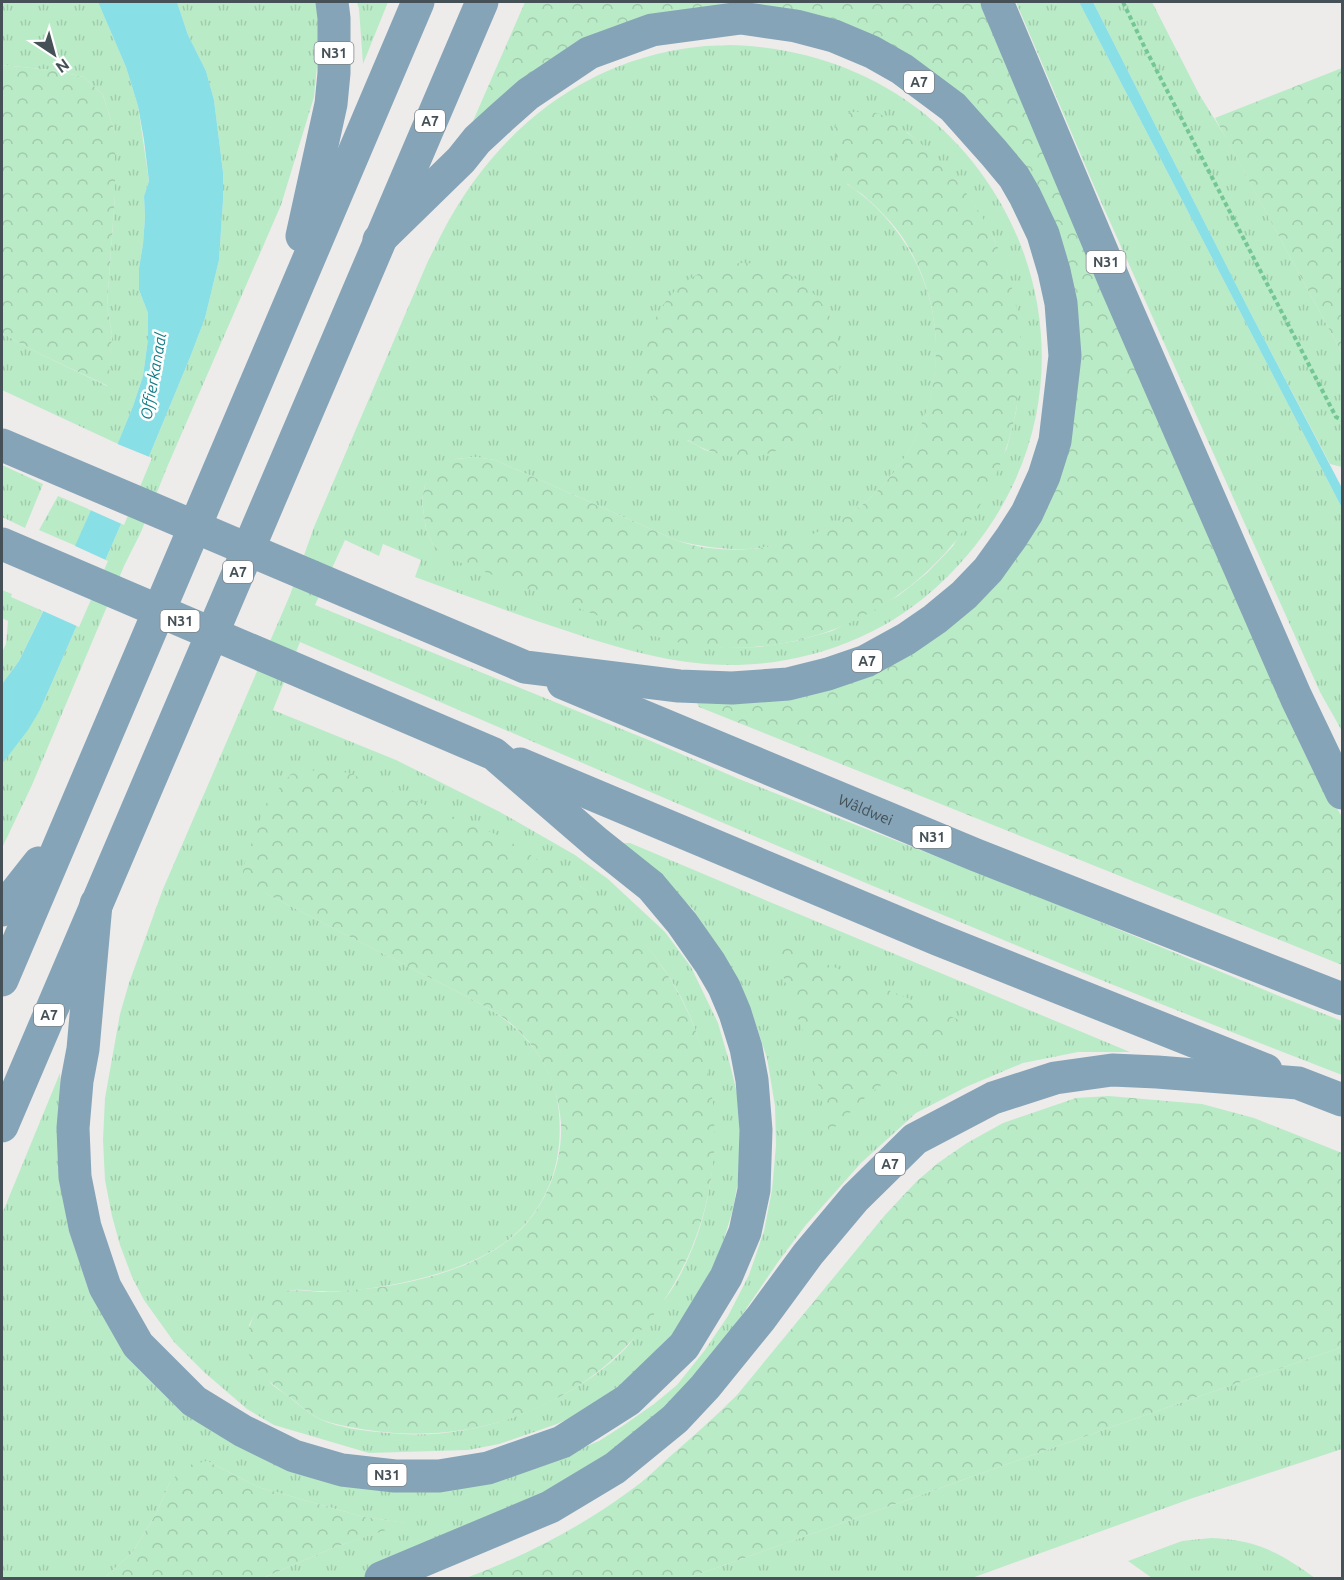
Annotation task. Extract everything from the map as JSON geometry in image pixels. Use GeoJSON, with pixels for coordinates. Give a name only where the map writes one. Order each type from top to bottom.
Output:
{"type":"FeatureCollection","features":[{"type":"Feature","properties":{"kind":"highway","name":"N31"},"geometry":{"type":"LineString","coordinates":[[285,314],[331,104],[334,73],[332,2]]}},
{"type":"Feature","properties":{"kind":"highway"},"geometry":{"type":"LineString","coordinates":[[2,980],[418,2]]}},
{"type":"Feature","properties":{"kind":"highway","name":"A7"},"geometry":{"type":"LineString","coordinates":[[2,1126],[482,2]]}},
{"type":"Feature","properties":{"kind":"highway","name":"N31"},"geometry":{"type":"LineString","coordinates":[[997,2],[1117,287],[1291,686],[1342,793]]}},
{"type":"Feature","properties":{"kind":"highway","name":"A7"},"geometry":{"type":"LineString","coordinates":[[379,240],[502,117],[528,94],[589,53],[652,30],[741,18],[796,26],[834,36],[872,52],[902,69],[953,107],[994,153],[1014,177],[1043,234],[1061,303],[1065,356],[1055,441],[1044,476],[1027,513],[988,570],[964,595],[906,639],[866,661],[788,684],[732,688],[679,686],[525,667]]}},
{"type":"Feature","properties":{"kind":"highway","name":"N31"},"geometry":{"type":"LineString","coordinates":[[2,445],[525,667]]}},
{"type":"Feature","properties":{"kind":"highway","name":"N31"},"geometry":{"type":"LineString","coordinates":[[15,550],[948,944],[1342,1100]]}},
{"type":"Feature","properties":{"kind":"highway","name":"Wâldwei"},"geometry":{"type":"LineString","coordinates":[[525,667],[976,855],[1342,999]]}},
{"type":"Feature","properties":{"kind":"highway","name":"N31"},"geometry":{"type":"LineString","coordinates":[[96,904],[83,1049],[77,1081],[73,1128],[75,1177],[85,1227],[105,1287],[138,1345],[194,1401],[243,1431],[294,1456],[342,1470],[395,1476],[439,1476],[488,1468],[562,1442],[628,1400],[684,1346],[726,1278],[745,1232],[754,1190],[755,1100],[746,1048],[735,1013],[710,963],[682,923],[651,886],[597,843],[494,753]]}},
{"type":"Feature","properties":{"kind":"highway"},"geometry":{"type":"LineString","coordinates":[[2,910],[66,829]]}},
{"type":"Feature","properties":{"kind":"highway","name":"A7"},"geometry":{"type":"LineString","coordinates":[[381,1578],[550,1507],[615,1468],[675,1419],[705,1387],[761,1318],[808,1254],[855,1198],[915,1139],[993,1098],[1055,1078],[1112,1070],[1298,1083]]}},
{"type":"Feature","properties":{"kind":"path"},"geometry":{"type":"LineString","coordinates":[[1123,2],[1315,379],[1335,417],[1342,420]]}},
{"type":"Feature","properties":{"kind":"green space"},"geometry":{"type":"Polygon","coordinates":[[[2,2],[98,2],[126,67],[138,106],[149,181],[144,196],[145,217],[139,268],[139,290],[148,313],[148,339],[143,376],[118,444],[2,390],[2,333],[107,386],[112,335],[107,306],[115,195],[115,133],[103,95],[84,77],[51,70],[2,65],[2,2]]]}},
{"type":"Feature","properties":{"kind":"green space"},"geometry":{"type":"Polygon","coordinates":[[[177,2],[317,2],[320,35],[314,97],[281,205],[141,532],[124,566],[32,785],[2,848],[2,764],[40,710],[121,524],[205,318],[219,260],[223,172],[214,100],[206,71],[188,35],[177,2]]]}},
{"type":"Feature","properties":{"kind":"green space"},"geometry":{"type":"Polygon","coordinates":[[[357,2],[388,2],[363,64],[359,9],[357,2]]]}},
{"type":"Feature","properties":{"kind":"green space"},"geometry":{"type":"Polygon","coordinates":[[[525,2],[984,2],[1332,799],[1342,817],[1342,965],[699,707],[697,703],[699,701],[779,697],[994,581],[1076,328],[949,88],[699,12],[470,128],[525,2]]]}},
{"type":"Feature","properties":{"kind":"green space"},"geometry":{"type":"Polygon","coordinates":[[[1016,2],[1079,2],[1342,508],[1342,731],[1320,692],[1094,186],[1016,2]]]}},
{"type":"Feature","properties":{"kind":"green space"},"geometry":{"type":"Polygon","coordinates":[[[1093,2],[1152,2],[1199,94],[1225,136],[1342,353],[1342,467],[1330,464],[1093,2]]]}},
{"type":"Feature","properties":{"kind":"green space"},"geometry":{"type":"Polygon","coordinates":[[[729,45],[828,62],[911,103],[975,165],[1019,241],[1040,326],[1036,414],[1005,501],[944,580],[922,600],[872,632],[845,644],[789,660],[760,664],[709,664],[667,659],[625,649],[527,618],[415,577],[421,560],[383,544],[379,556],[345,540],[315,605],[739,779],[1040,897],[1342,1021],[1342,1075],[949,918],[300,642],[273,710],[396,760],[500,812],[575,855],[608,879],[665,932],[691,967],[718,1023],[738,1097],[739,1176],[733,1209],[722,1246],[706,1282],[667,1344],[642,1371],[586,1411],[557,1424],[499,1444],[468,1450],[369,1453],[274,1425],[247,1409],[204,1372],[174,1342],[144,1300],[120,1245],[105,1180],[103,1140],[105,1098],[120,1014],[163,889],[290,595],[314,527],[428,261],[470,186],[522,127],[552,103],[585,82],[620,66],[657,54],[701,46],[729,45]],[[907,132],[847,184],[883,215],[910,251],[928,292],[936,336],[934,380],[923,423],[901,463],[869,499],[836,523],[799,540],[753,549],[724,549],[678,541],[495,460],[475,457],[456,459],[425,485],[422,501],[426,529],[433,545],[722,648],[759,647],[796,641],[832,631],[898,596],[927,573],[953,546],[1007,448],[1016,412],[1020,375],[1007,272],[994,239],[977,209],[957,181],[907,132]],[[821,418],[687,440],[705,450],[725,455],[787,446],[805,434],[821,418]],[[580,886],[265,893],[481,1004],[514,1027],[540,1057],[552,1080],[560,1123],[557,1159],[546,1193],[526,1223],[498,1248],[480,1258],[439,1274],[375,1288],[329,1291],[293,1290],[275,1296],[265,1303],[249,1325],[269,1381],[324,1421],[361,1430],[410,1434],[453,1432],[495,1423],[516,1417],[565,1394],[602,1369],[627,1347],[670,1292],[691,1253],[705,1209],[714,1148],[710,1087],[704,1057],[694,1027],[672,982],[638,936],[611,910],[580,886]]]}},
{"type":"Feature","properties":{"kind":"green space"},"geometry":{"type":"Polygon","coordinates":[[[2,65],[51,70],[84,77],[103,95],[115,133],[115,195],[107,306],[112,335],[108,386],[2,333],[2,65]]]}},
{"type":"Feature","properties":{"kind":"green space"},"geometry":{"type":"Polygon","coordinates":[[[1342,68],[1342,353],[1215,118],[1342,68]]]}},
{"type":"Feature","properties":{"kind":"green space"},"geometry":{"type":"Polygon","coordinates":[[[850,112],[871,112],[883,115],[919,142],[945,167],[995,242],[1019,322],[1017,403],[994,480],[950,547],[889,601],[813,636],[724,648],[667,640],[631,628],[446,557],[433,545],[426,529],[422,501],[425,485],[441,467],[456,459],[475,457],[495,460],[678,541],[709,548],[752,549],[794,541],[834,524],[869,499],[894,472],[914,442],[927,409],[934,375],[936,340],[931,305],[920,271],[903,238],[879,210],[847,183],[838,162],[833,128],[850,112]]]}},
{"type":"Feature","properties":{"kind":"green space"},"geometry":{"type":"Polygon","coordinates":[[[743,263],[771,267],[789,275],[804,285],[818,299],[836,332],[840,360],[836,388],[828,406],[818,421],[804,435],[771,453],[743,457],[715,453],[697,445],[682,435],[668,421],[650,388],[646,360],[650,332],[658,314],[668,299],[682,285],[715,267],[743,263]]]}},
{"type":"Feature","properties":{"kind":"green space"},"geometry":{"type":"Polygon","coordinates":[[[2,465],[43,484],[25,528],[2,517],[2,465]]]}},
{"type":"Feature","properties":{"kind":"green space"},"geometry":{"type":"Polygon","coordinates":[[[58,496],[91,510],[76,546],[39,530],[58,496]]]}},
{"type":"Feature","properties":{"kind":"green space"},"geometry":{"type":"Polygon","coordinates":[[[2,590],[12,594],[11,597],[43,611],[19,661],[2,684],[2,652],[6,644],[8,621],[2,618],[2,590]]]}},
{"type":"Feature","properties":{"kind":"green space"},"geometry":{"type":"Polygon","coordinates":[[[301,771],[350,774],[507,840],[575,882],[612,910],[651,951],[681,998],[707,1068],[714,1139],[705,1208],[680,1273],[641,1330],[590,1378],[528,1412],[442,1433],[400,1433],[345,1426],[314,1416],[269,1381],[249,1355],[248,1333],[254,1316],[262,1305],[277,1294],[294,1290],[327,1292],[372,1288],[413,1281],[475,1260],[510,1239],[533,1216],[542,1202],[555,1171],[561,1139],[559,1108],[551,1079],[527,1040],[505,1019],[481,1004],[245,883],[244,865],[265,805],[291,774],[301,771]]]}},
{"type":"Feature","properties":{"kind":"green space"},"geometry":{"type":"Polygon","coordinates":[[[622,843],[630,843],[1130,1052],[1078,1052],[1023,1063],[966,1087],[916,1113],[861,1163],[805,1226],[729,1334],[678,1399],[600,1468],[367,1578],[263,1578],[335,1547],[405,1523],[364,1517],[258,1487],[207,1461],[170,1482],[157,1512],[132,1553],[104,1578],[2,1578],[2,1214],[60,1073],[62,1156],[132,1348],[331,1477],[565,1455],[599,1441],[654,1404],[677,1385],[728,1316],[749,1275],[764,1231],[772,1190],[776,1145],[775,1106],[767,1058],[752,1013],[719,948],[692,908],[622,843]]]}},
{"type":"Feature","properties":{"kind":"green space"},"geometry":{"type":"Polygon","coordinates":[[[781,943],[971,1025],[869,1094],[829,1133],[813,1060],[774,950],[781,943]]]}},
{"type":"Feature","properties":{"kind":"green space"},"geometry":{"type":"Polygon","coordinates":[[[1109,1096],[1202,1104],[1254,1118],[1342,1153],[1342,1347],[688,1578],[466,1578],[531,1550],[612,1504],[636,1487],[737,1395],[885,1215],[917,1181],[938,1163],[967,1143],[1003,1123],[1076,1098],[1109,1096]]]}},
{"type":"Feature","properties":{"kind":"green space"},"geometry":{"type":"Polygon","coordinates":[[[1342,1347],[1342,1449],[1190,1499],[972,1578],[688,1578],[1134,1419],[1342,1347]]]}},
{"type":"Feature","properties":{"kind":"green space"},"geometry":{"type":"Polygon","coordinates":[[[207,1461],[258,1487],[364,1517],[407,1523],[335,1547],[263,1578],[104,1578],[132,1553],[157,1512],[170,1482],[185,1466],[207,1461]]]}},
{"type":"Feature","properties":{"kind":"green space"},"geometry":{"type":"Polygon","coordinates":[[[1211,1538],[1242,1541],[1267,1549],[1315,1578],[1152,1578],[1128,1561],[1182,1541],[1211,1538]]]}},
{"type":"Feature","properties":{"kind":"water","name":"Offierkanaal"},"geometry":{"type":"Polygon","coordinates":[[[98,2],[177,2],[188,35],[206,71],[214,100],[223,172],[219,260],[205,318],[121,524],[40,710],[2,764],[2,684],[19,661],[91,510],[143,376],[148,339],[148,313],[139,290],[139,268],[145,217],[144,196],[149,181],[144,140],[138,106],[126,67],[98,2]]]}},
{"type":"Feature","properties":{"kind":"water"},"geometry":{"type":"Polygon","coordinates":[[[1079,2],[1093,2],[1342,488],[1342,508],[1079,2]]]}},
{"type":"Feature","properties":{"kind":"pier"},"geometry":{"type":"Polygon","coordinates":[[[115,443],[152,458],[124,525],[88,509],[115,443]]]}},
{"type":"Feature","properties":{"kind":"pier"},"geometry":{"type":"Polygon","coordinates":[[[73,545],[108,561],[79,627],[41,610],[73,545]]]}}]}
